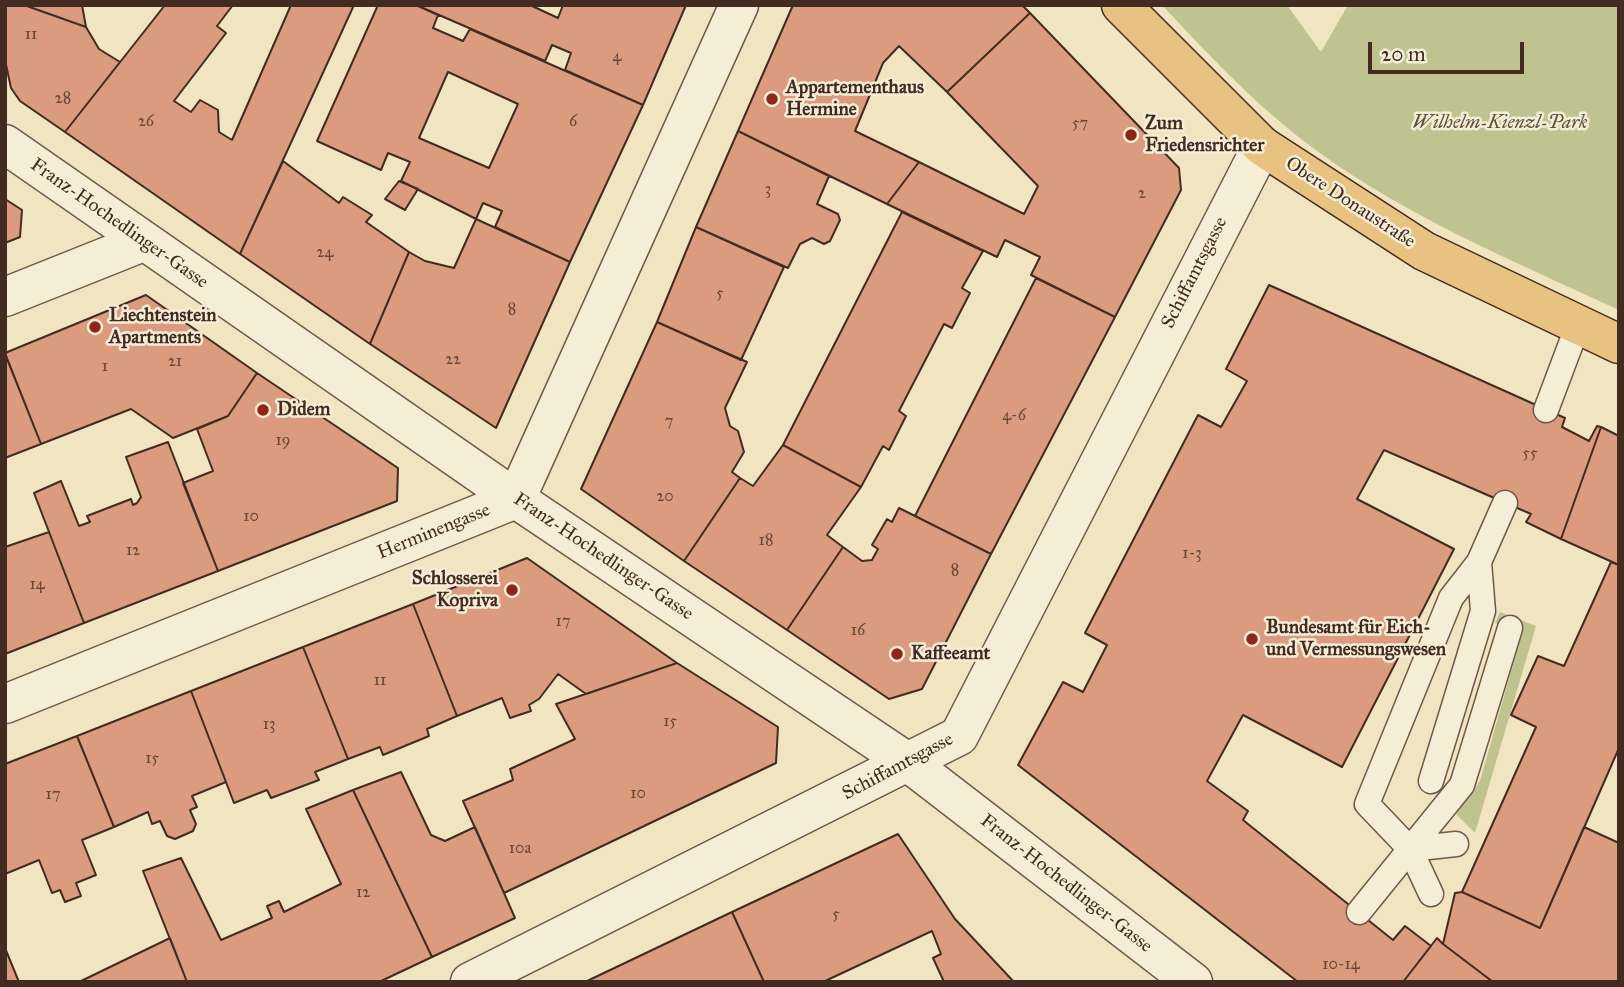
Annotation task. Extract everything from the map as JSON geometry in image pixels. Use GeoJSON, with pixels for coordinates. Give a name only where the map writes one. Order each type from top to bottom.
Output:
{"type":"FeatureCollection","features":[{"type":"Feature","properties":{"kind":"main road","name":"Obere Donaustraße"},"geometry":{"type":"LineString","coordinates":[[1121,5],[1262,146],[1424,251],[1619,344]]}},
{"type":"Feature","properties":{"kind":"street"},"geometry":{"type":"LineString","coordinates":[[516,499],[740,5]]}},
{"type":"Feature","properties":{"kind":"street","name":"Franz-Hochedlinger-Gasse"},"geometry":{"type":"LineString","coordinates":[[5,144],[516,499],[909,763],[1193,982]]}},
{"type":"Feature","properties":{"kind":"street","name":"Schiffamtsgasse"},"geometry":{"type":"LineString","coordinates":[[470,982],[516,972],[959,736],[1262,146]]}},
{"type":"Feature","properties":{"kind":"street"},"geometry":{"type":"LineString","coordinates":[[5,297],[143,242]]}},
{"type":"Feature","properties":{"kind":"street","name":"Herminengasse"},"geometry":{"type":"LineString","coordinates":[[5,704],[516,499]]}},
{"type":"Feature","properties":{"kind":"lane"},"geometry":{"type":"LineString","coordinates":[[1546,410],[1578,324]]}},
{"type":"Feature","properties":{"kind":"lane"},"geometry":{"type":"LineString","coordinates":[[1431,894],[1410,849],[1367,804],[1451,598],[1479,562],[1505,503]]}},
{"type":"Feature","properties":{"kind":"lane"},"geometry":{"type":"LineString","coordinates":[[1431,781],[1483,611],[1479,562]]}},
{"type":"Feature","properties":{"kind":"lane"},"geometry":{"type":"LineString","coordinates":[[1359,912],[1462,785],[1510,628]]}},
{"type":"Feature","properties":{"kind":"lane"},"geometry":{"type":"LineString","coordinates":[[1410,849],[1457,844]]}},
{"type":"Feature","properties":{"kind":"green space","name":"Wilhelm-Kienzl-Park"},"geometry":{"type":"Polygon","coordinates":[[[1162,5],[1287,5],[1321,52],[1348,5],[1619,5],[1619,310],[1452,232],[1333,162],[1260,105],[1162,5]]]}},
{"type":"Feature","properties":{"kind":"green space"},"geometry":{"type":"Polygon","coordinates":[[[1500,612],[1536,626],[1475,833],[1456,814],[1480,781],[1522,633],[1495,623],[1500,612]]]}},
{"type":"Feature","properties":{"kind":"building"},"geometry":{"type":"Polygon","coordinates":[[[5,5],[24,5],[86,27],[99,49],[120,62],[65,132],[20,101],[11,88],[5,60],[5,5]]]}},
{"type":"Feature","properties":{"kind":"building"},"geometry":{"type":"Polygon","coordinates":[[[24,5],[82,5],[86,27],[24,5]]]}},
{"type":"Feature","properties":{"kind":"building"},"geometry":{"type":"Polygon","coordinates":[[[165,5],[233,5],[217,26],[226,33],[174,101],[191,112],[200,100],[218,110],[219,132],[232,140],[291,5],[354,5],[240,254],[65,132],[165,5]]]}},
{"type":"Feature","properties":{"kind":"building"},"geometry":{"type":"Polygon","coordinates":[[[378,5],[416,5],[438,15],[433,28],[463,41],[470,29],[643,105],[570,262],[495,227],[502,211],[483,203],[476,219],[401,181],[410,162],[388,153],[381,170],[317,141],[378,5]],[[448,72],[419,138],[489,168],[518,104],[448,72]]]}},
{"type":"Feature","properties":{"kind":"building"},"geometry":{"type":"Polygon","coordinates":[[[416,5],[530,5],[558,18],[563,5],[686,5],[643,105],[565,70],[571,53],[552,45],[545,61],[416,5]]]}},
{"type":"Feature","properties":{"kind":"building"},"geometry":{"type":"Polygon","coordinates":[[[793,5],[1022,5],[1030,13],[947,92],[899,46],[883,63],[855,131],[919,162],[887,204],[738,131],[793,5]]]}},
{"type":"Feature","properties":{"kind":"building"},"geometry":{"type":"Polygon","coordinates":[[[1030,13],[1179,168],[1181,190],[1115,317],[1031,275],[1040,257],[1005,240],[997,257],[887,204],[919,162],[1024,214],[1038,186],[947,92],[1030,13]]]}},
{"type":"Feature","properties":{"kind":"building"},"geometry":{"type":"Polygon","coordinates":[[[738,131],[829,176],[817,204],[838,214],[840,220],[830,241],[824,244],[812,238],[800,244],[788,268],[696,227],[738,131]]]}},
{"type":"Feature","properties":{"kind":"building"},"geometry":{"type":"Polygon","coordinates":[[[283,161],[339,203],[343,197],[372,215],[366,222],[409,252],[370,344],[240,254],[283,161]]]}},
{"type":"Feature","properties":{"kind":"building"},"geometry":{"type":"Polygon","coordinates":[[[399,181],[418,189],[405,210],[385,199],[399,181]]]}},
{"type":"Feature","properties":{"kind":"building"},"geometry":{"type":"Polygon","coordinates":[[[5,199],[22,210],[20,237],[5,243],[5,199]]]}},
{"type":"Feature","properties":{"kind":"building"},"geometry":{"type":"Polygon","coordinates":[[[902,212],[983,251],[962,288],[970,293],[952,328],[944,324],[899,411],[906,416],[889,450],[883,446],[861,487],[783,445],[902,212]]]}},
{"type":"Feature","properties":{"kind":"building"},"geometry":{"type":"Polygon","coordinates":[[[476,219],[570,262],[496,428],[370,344],[409,252],[425,261],[454,268],[476,219]]]}},
{"type":"Feature","properties":{"kind":"building"},"geometry":{"type":"Polygon","coordinates":[[[696,227],[784,267],[741,360],[657,322],[696,227]]]}},
{"type":"Feature","properties":{"kind":"building"},"geometry":{"type":"Polygon","coordinates":[[[1036,278],[1115,317],[991,554],[915,516],[1036,278]]]}},
{"type":"Feature","properties":{"kind":"building","name":"Bundesamt für Eich- und Vermessungswesen"},"geometry":{"type":"Polygon","coordinates":[[[1269,285],[1565,418],[1562,427],[1589,441],[1597,426],[1601,427],[1561,539],[1526,522],[1531,514],[1384,450],[1357,499],[1454,549],[1342,767],[1243,715],[1207,781],[1248,811],[1243,820],[1393,940],[1405,926],[1431,946],[1403,982],[1298,982],[1018,765],[1063,682],[1083,692],[1107,645],[1085,633],[1198,415],[1221,427],[1247,381],[1226,369],[1269,285]]]}},
{"type":"Feature","properties":{"kind":"building"},"geometry":{"type":"Polygon","coordinates":[[[146,295],[257,373],[228,416],[173,438],[131,409],[41,444],[5,353],[146,295]]]}},
{"type":"Feature","properties":{"kind":"building"},"geometry":{"type":"Polygon","coordinates":[[[657,322],[747,362],[725,408],[730,426],[738,431],[744,452],[732,472],[740,478],[684,561],[581,489],[657,322]]]}},
{"type":"Feature","properties":{"kind":"building"},"geometry":{"type":"Polygon","coordinates":[[[5,354],[41,444],[5,458],[5,354]]]}},
{"type":"Feature","properties":{"kind":"building"},"geometry":{"type":"Polygon","coordinates":[[[257,373],[398,468],[397,501],[218,571],[183,483],[213,471],[197,429],[228,416],[257,373]]]}},
{"type":"Feature","properties":{"kind":"building"},"geometry":{"type":"Polygon","coordinates":[[[1601,427],[1619,436],[1619,565],[1561,539],[1601,427]]]}},
{"type":"Feature","properties":{"kind":"building"},"geometry":{"type":"Polygon","coordinates":[[[168,442],[218,571],[84,623],[34,493],[61,481],[79,526],[90,522],[87,516],[131,499],[133,505],[137,503],[141,497],[126,457],[168,442]]]}},
{"type":"Feature","properties":{"kind":"building"},"geometry":{"type":"Polygon","coordinates":[[[783,445],[861,487],[827,535],[843,547],[787,630],[684,561],[740,478],[753,486],[783,445]]]}},
{"type":"Feature","properties":{"kind":"building"},"geometry":{"type":"Polygon","coordinates":[[[899,508],[991,554],[922,689],[889,699],[787,630],[843,547],[862,561],[872,560],[878,549],[872,545],[887,519],[892,522],[899,508]]]}},
{"type":"Feature","properties":{"kind":"building"},"geometry":{"type":"Polygon","coordinates":[[[49,532],[84,623],[5,654],[5,547],[49,532]]]}},
{"type":"Feature","properties":{"kind":"building"},"geometry":{"type":"Polygon","coordinates":[[[527,558],[677,663],[586,694],[558,674],[539,699],[529,705],[531,711],[510,718],[502,698],[457,716],[413,604],[527,558]]]}},
{"type":"Feature","properties":{"kind":"building"},"geometry":{"type":"Polygon","coordinates":[[[1611,562],[1619,565],[1619,748],[1540,928],[1462,892],[1536,727],[1511,715],[1538,656],[1564,666],[1611,562]]]}},
{"type":"Feature","properties":{"kind":"building"},"geometry":{"type":"Polygon","coordinates":[[[413,604],[457,716],[427,729],[429,736],[383,755],[380,747],[348,759],[303,647],[413,604]]]}},
{"type":"Feature","properties":{"kind":"building"},"geometry":{"type":"Polygon","coordinates":[[[303,647],[348,759],[315,772],[319,780],[271,798],[267,790],[234,803],[191,691],[303,647]]]}},
{"type":"Feature","properties":{"kind":"building"},"geometry":{"type":"Polygon","coordinates":[[[677,663],[778,727],[776,763],[504,893],[463,801],[513,780],[510,769],[575,739],[556,704],[677,663]]]}},
{"type":"Feature","properties":{"kind":"building"},"geometry":{"type":"Polygon","coordinates":[[[191,691],[226,782],[192,796],[197,807],[190,810],[196,824],[193,831],[175,839],[167,836],[160,821],[152,824],[148,812],[114,827],[77,736],[191,691]]]}},
{"type":"Feature","properties":{"kind":"building"},"geometry":{"type":"Polygon","coordinates":[[[77,736],[114,827],[82,840],[96,875],[76,883],[81,896],[65,902],[60,890],[52,893],[39,860],[5,874],[5,764],[77,736]]]}},
{"type":"Feature","properties":{"kind":"building"},"geometry":{"type":"Polygon","coordinates":[[[401,772],[431,835],[445,841],[475,827],[515,918],[432,957],[353,790],[401,772]]]}},
{"type":"Feature","properties":{"kind":"building"},"geometry":{"type":"Polygon","coordinates":[[[353,790],[432,957],[379,982],[187,982],[143,871],[181,858],[221,940],[272,918],[267,906],[279,901],[284,912],[341,884],[306,809],[353,790]]]}},
{"type":"Feature","properties":{"kind":"building"},"geometry":{"type":"Polygon","coordinates":[[[1584,827],[1619,843],[1619,982],[1493,982],[1443,944],[1455,893],[1462,892],[1540,928],[1584,827]]]}},
{"type":"Feature","properties":{"kind":"building"},"geometry":{"type":"Polygon","coordinates":[[[898,834],[955,919],[1014,982],[944,982],[933,958],[941,954],[932,931],[823,982],[764,982],[732,912],[898,834]]]}},
{"type":"Feature","properties":{"kind":"building"},"geometry":{"type":"Polygon","coordinates":[[[732,912],[764,982],[585,982],[732,912]]]}},
{"type":"Feature","properties":{"kind":"building"},"geometry":{"type":"Polygon","coordinates":[[[170,938],[187,982],[79,982],[170,938]]]}},
{"type":"Feature","properties":{"kind":"building"},"geometry":{"type":"Polygon","coordinates":[[[1437,938],[1443,944],[1493,982],[1403,982],[1437,938]]]}},
{"type":"Feature","properties":{"kind":"building"},"geometry":{"type":"Polygon","coordinates":[[[5,948],[19,982],[5,982],[5,948]]]}},
{"type":"Feature","properties":{"kind":"place","name":"Appartementhaus Hermine"},"geometry":{"type":"Point","coordinates":[772,99]}},
{"type":"Feature","properties":{"kind":"place","name":"Zum Friedensrichter"},"geometry":{"type":"Point","coordinates":[1131,135]}},
{"type":"Feature","properties":{"kind":"place","name":"Liechtenstein Apartments"},"geometry":{"type":"Point","coordinates":[95,327]}},
{"type":"Feature","properties":{"kind":"place","name":"Didem"},"geometry":{"type":"Point","coordinates":[263,410]}},
{"type":"Feature","properties":{"kind":"place","name":"Schlosserei Kopriva"},"geometry":{"type":"Point","coordinates":[512,590]}},
{"type":"Feature","properties":{"kind":"place","name":"Bundesamt für Eich- und Vermessungswesen"},"geometry":{"type":"Point","coordinates":[1252,639]}},
{"type":"Feature","properties":{"kind":"place","name":"Kaffeeamt"},"geometry":{"type":"Point","coordinates":[897,654]}}]}
